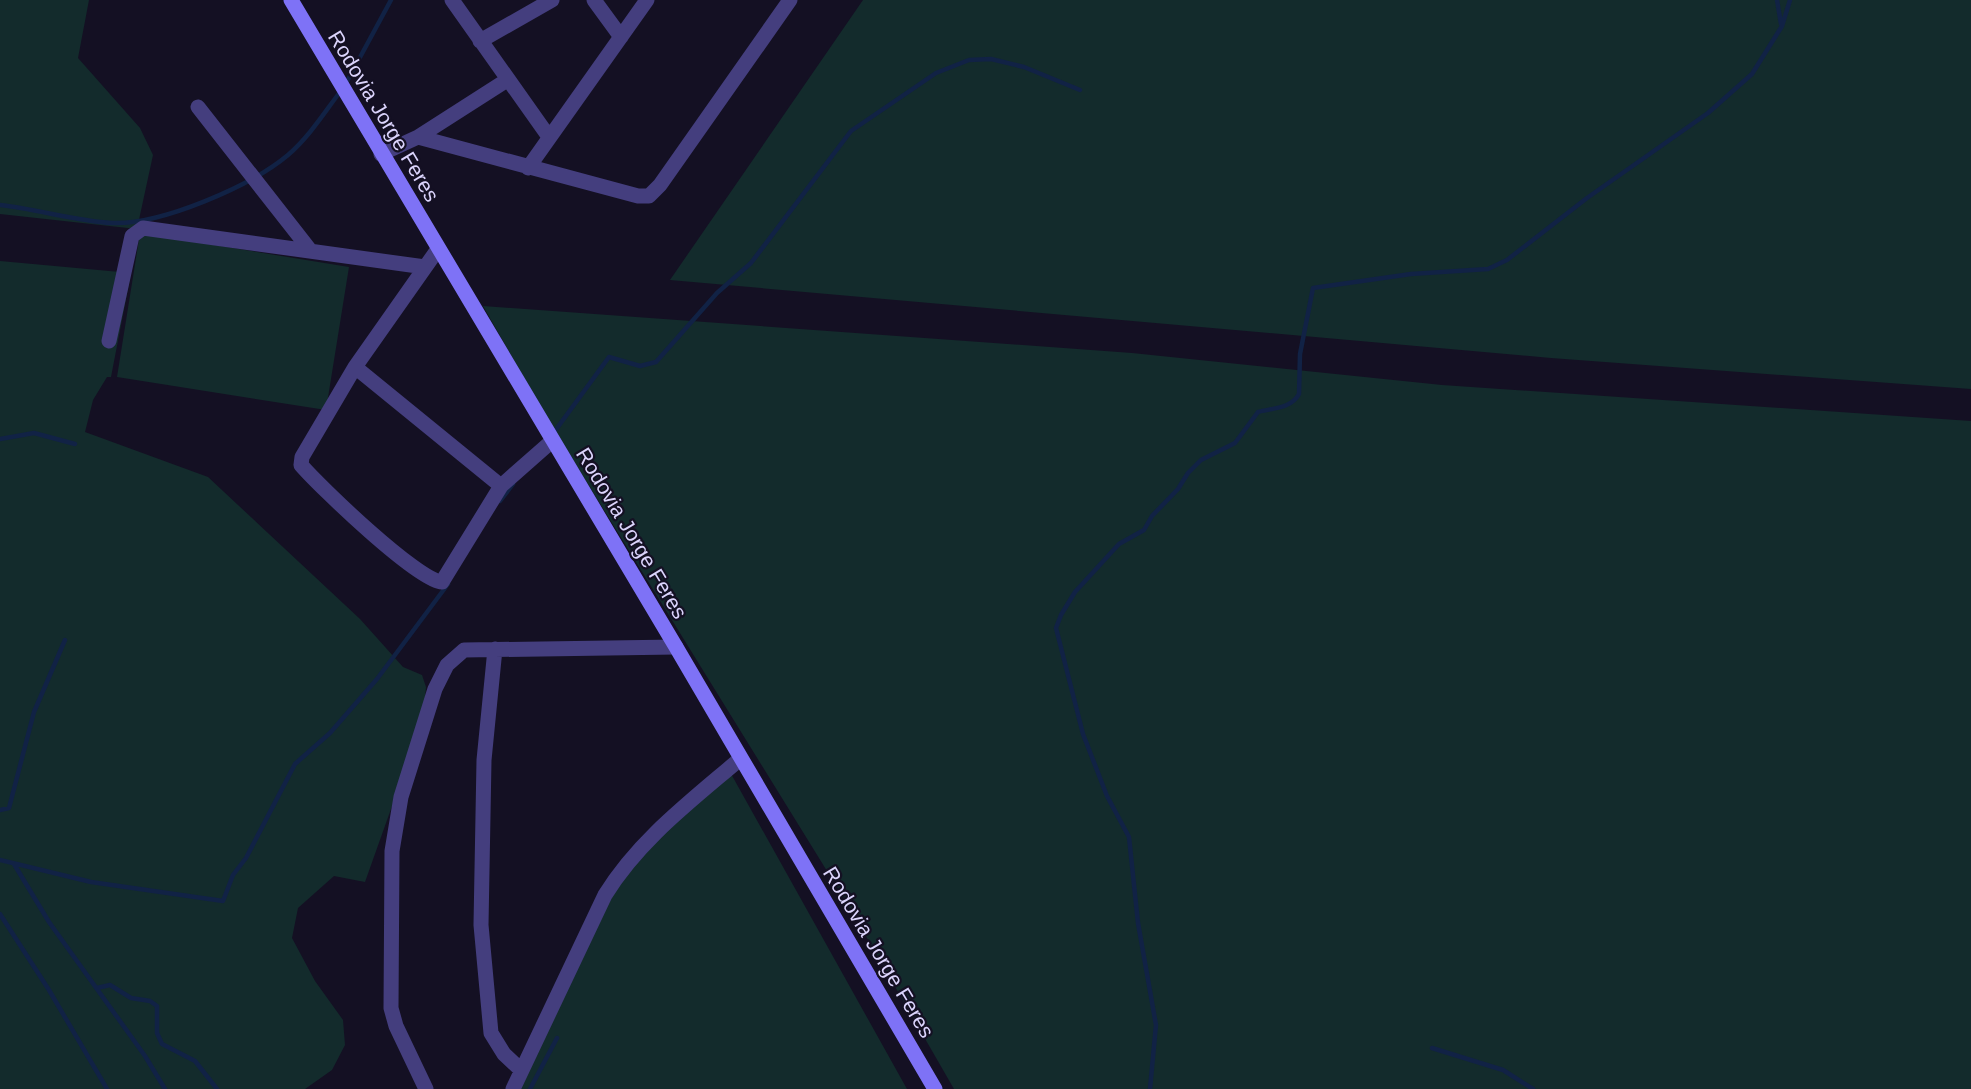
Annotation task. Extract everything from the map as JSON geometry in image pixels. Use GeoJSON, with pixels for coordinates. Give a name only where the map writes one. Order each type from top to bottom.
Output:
{"type":"FeatureCollection","features":[{"type":"Feature","properties":{"kind":"main road","name":"Rodovia Jorge Feres"},"geometry":{"type":"LineString","coordinates":[[291,0],[676,647],[935,1089]]}},
{"type":"Feature","properties":{"kind":"street"},"geometry":{"type":"LineString","coordinates":[[452,0],[549,137]]}},
{"type":"Feature","properties":{"kind":"street"},"geometry":{"type":"LineString","coordinates":[[480,41],[552,0]]}},
{"type":"Feature","properties":{"kind":"street"},"geometry":{"type":"LineString","coordinates":[[594,0],[621,37]]}},
{"type":"Feature","properties":{"kind":"street"},"geometry":{"type":"LineString","coordinates":[[528,168],[647,0]]}},
{"type":"Feature","properties":{"kind":"street"},"geometry":{"type":"LineString","coordinates":[[418,136],[528,168],[638,196],[649,196],[660,185],[790,0]]}},
{"type":"Feature","properties":{"kind":"street"},"geometry":{"type":"LineString","coordinates":[[381,153],[418,136],[507,80]]}},
{"type":"Feature","properties":{"kind":"street"},"geometry":{"type":"LineString","coordinates":[[198,107],[310,250]]}},
{"type":"Feature","properties":{"kind":"street"},"geometry":{"type":"LineString","coordinates":[[109,341],[132,236],[143,228],[425,267]]}},
{"type":"Feature","properties":{"kind":"street"},"geometry":{"type":"LineString","coordinates":[[438,249],[355,367],[302,457],[301,465],[338,502],[399,555],[427,576],[442,582],[501,486],[552,441]]}},
{"type":"Feature","properties":{"kind":"street"},"geometry":{"type":"LineString","coordinates":[[355,367],[501,486]]}},
{"type":"Feature","properties":{"kind":"street"},"geometry":{"type":"LineString","coordinates":[[426,1089],[396,1026],[391,1008],[390,879],[401,797],[430,703],[447,665],[464,651],[676,647]]}},
{"type":"Feature","properties":{"kind":"street"},"geometry":{"type":"LineString","coordinates":[[495,649],[484,760],[481,925],[491,1033],[504,1054],[521,1070]]}},
{"type":"Feature","properties":{"kind":"street"},"geometry":{"type":"LineString","coordinates":[[513,1089],[605,895],[616,878],[650,838],[740,759]]}},
{"type":"Feature","properties":{"kind":"green space"},"geometry":{"type":"Polygon","coordinates":[[[0,0],[89,0],[78,58],[140,128],[153,155],[137,229],[0,214],[0,0]]]}},
{"type":"Feature","properties":{"kind":"green space"},"geometry":{"type":"Polygon","coordinates":[[[863,0],[1971,0],[1971,389],[1551,358],[670,280],[863,0]]]}},
{"type":"Feature","properties":{"kind":"green space"},"geometry":{"type":"Polygon","coordinates":[[[140,233],[349,267],[326,410],[117,377],[140,233]]]}},
{"type":"Feature","properties":{"kind":"green space"},"geometry":{"type":"Polygon","coordinates":[[[0,261],[131,273],[111,377],[107,377],[93,400],[85,432],[208,477],[360,619],[403,667],[422,675],[426,687],[423,719],[365,882],[334,876],[298,908],[292,938],[315,981],[343,1020],[345,1045],[332,1070],[305,1089],[0,1089],[0,261]]]}},
{"type":"Feature","properties":{"kind":"green space"},"geometry":{"type":"Polygon","coordinates":[[[483,306],[1132,353],[1442,385],[1971,421],[1971,1089],[954,1089],[848,905],[544,413],[483,306]]]}},
{"type":"Feature","properties":{"kind":"green space"},"geometry":{"type":"Polygon","coordinates":[[[730,772],[907,1089],[512,1089],[592,919],[633,858],[730,772]]]}},
{"type":"Feature","properties":{"kind":"waterway"},"geometry":{"type":"LineString","coordinates":[[345,85],[391,0]]}},
{"type":"Feature","properties":{"kind":"waterway"},"geometry":{"type":"LineString","coordinates":[[1777,0],[1781,24]]}},
{"type":"Feature","properties":{"kind":"waterway"},"geometry":{"type":"LineString","coordinates":[[1150,1089],[1156,1025],[1138,923],[1129,837],[1107,796],[1083,734],[1056,628],[1061,615],[1075,592],[1119,544],[1144,530],[1152,516],[1201,460],[1235,443],[1258,412],[1275,409],[1296,399],[1299,394],[1300,354],[1313,288],[1411,274],[1488,269],[1507,260],[1587,198],[1708,113],[1752,74],[1782,26],[1790,0]]}},
{"type":"Feature","properties":{"kind":"waterway"},"geometry":{"type":"LineString","coordinates":[[552,435],[609,357],[640,366],[656,362],[717,293],[751,263],[851,131],[936,73],[969,60],[991,59],[1024,67],[1080,90]]}},
{"type":"Feature","properties":{"kind":"waterway"},"geometry":{"type":"LineString","coordinates":[[0,205],[112,223],[155,218],[179,211],[229,191],[272,167],[296,148],[340,92]]}},
{"type":"Feature","properties":{"kind":"waterway"},"geometry":{"type":"LineString","coordinates":[[0,439],[34,433],[75,444]]}},
{"type":"Feature","properties":{"kind":"waterway"},"geometry":{"type":"LineString","coordinates":[[500,501],[513,484]]}},
{"type":"Feature","properties":{"kind":"waterway"},"geometry":{"type":"LineString","coordinates":[[0,860],[91,882],[223,901],[233,875],[246,858],[295,764],[330,733],[377,679],[448,584]]}},
{"type":"Feature","properties":{"kind":"waterway"},"geometry":{"type":"LineString","coordinates":[[0,810],[9,808],[34,712],[65,640]]}},
{"type":"Feature","properties":{"kind":"waterway"},"geometry":{"type":"LineString","coordinates":[[14,864],[49,922],[145,1056],[165,1089]]}},
{"type":"Feature","properties":{"kind":"waterway"},"geometry":{"type":"LineString","coordinates":[[0,914],[49,990],[107,1089]]}},
{"type":"Feature","properties":{"kind":"waterway"},"geometry":{"type":"LineString","coordinates":[[97,988],[110,985],[131,998],[150,1001],[157,1006],[157,1033],[162,1044],[195,1061],[217,1089]]}},
{"type":"Feature","properties":{"kind":"waterway"},"geometry":{"type":"LineString","coordinates":[[530,1089],[557,1038]]}},
{"type":"Feature","properties":{"kind":"waterway"},"geometry":{"type":"LineString","coordinates":[[1432,1048],[1503,1070],[1533,1089]]}}]}
